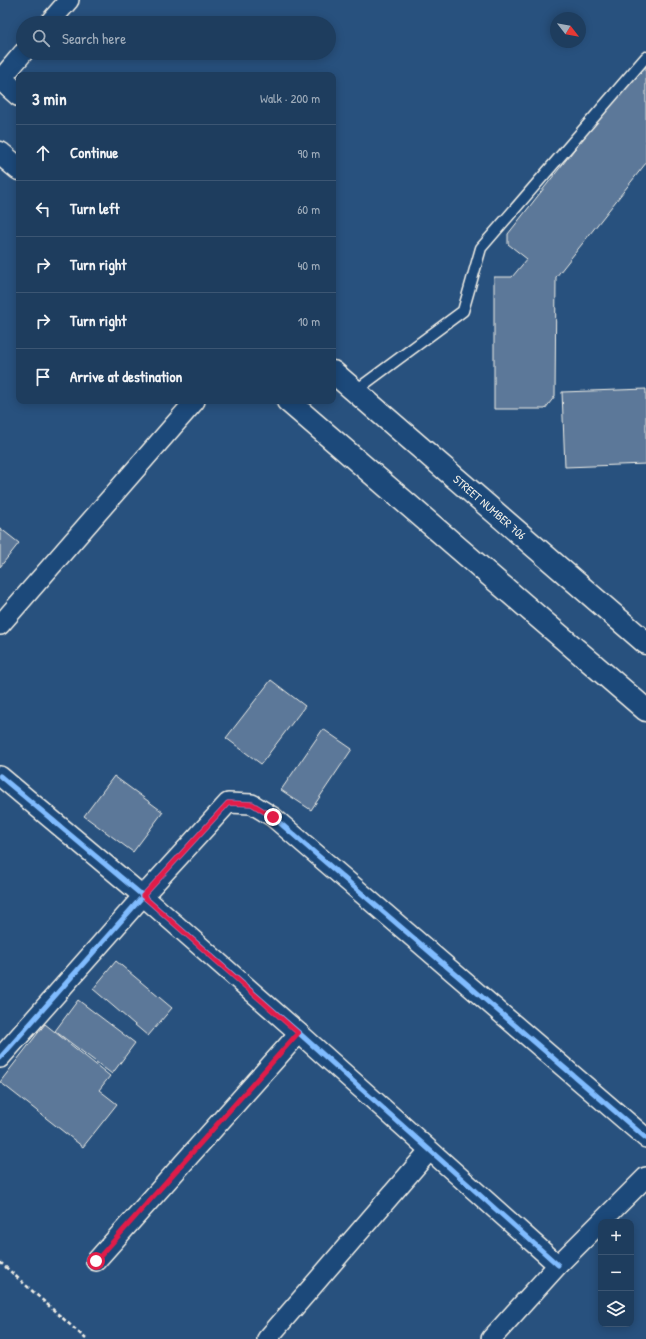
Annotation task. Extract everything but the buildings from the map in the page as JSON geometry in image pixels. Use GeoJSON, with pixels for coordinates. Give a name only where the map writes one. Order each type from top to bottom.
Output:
{"type":"FeatureCollection","features":[{"type":"Feature","properties":{"kind":"street"},"geometry":{"type":"LineString","coordinates":[[55,16],[69,0]]}},
{"type":"Feature","properties":{"kind":"street"},"geometry":{"type":"LineString","coordinates":[[16,92],[0,78],[17,60]]}},
{"type":"Feature","properties":{"kind":"street"},"geometry":{"type":"LineString","coordinates":[[0,153],[16,166]]}},
{"type":"Feature","properties":{"kind":"street","name":"STREET NUMBER 706"},"geometry":{"type":"LineString","coordinates":[[336,375],[646,643]]}},
{"type":"Feature","properties":{"kind":"street"},"geometry":{"type":"LineString","coordinates":[[0,625],[192,404]]}},
{"type":"Feature","properties":{"kind":"street"},"geometry":{"type":"LineString","coordinates":[[291,404],[646,710]]}},
{"type":"Feature","properties":{"kind":"street"},"geometry":{"type":"LineString","coordinates":[[0,776],[143,896],[558,1265]]}},
{"type":"Feature","properties":{"kind":"street"},"geometry":{"type":"LineString","coordinates":[[0,1058],[143,896],[228,803],[252,804],[273,817],[646,1138]]}},
{"type":"Feature","properties":{"kind":"street"},"geometry":{"type":"LineString","coordinates":[[96,1261],[298,1033]]}},
{"type":"Feature","properties":{"kind":"street"},"geometry":{"type":"LineString","coordinates":[[267,1339],[429,1151]]}},
{"type":"Feature","properties":{"kind":"street"},"geometry":{"type":"LineString","coordinates":[[491,1339],[558,1265],[646,1176]]}},
{"type":"Feature","properties":{"kind":"lane"},"geometry":{"type":"LineString","coordinates":[[355,391],[463,311],[481,248],[646,57]]}},
{"type":"Feature","properties":{"kind":"path"},"geometry":{"type":"LineString","coordinates":[[0,1264],[1,1263],[86,1339]]}},
{"type":"Feature","properties":{"kind":"cycle path"},"geometry":{"type":"LineString","coordinates":[[0,776],[143,896],[299,1033],[558,1265]]}},
{"type":"Feature","properties":{"kind":"cycle path"},"geometry":{"type":"LineString","coordinates":[[0,1058],[143,896],[228,803],[252,804],[273,817],[646,1138]]}},
{"type":"Feature","properties":{"kind":"route"},"geometry":{"type":"LineString","coordinates":[[96,1261],[298,1033],[143,896],[228,803],[252,804],[273,817]]}}]}
